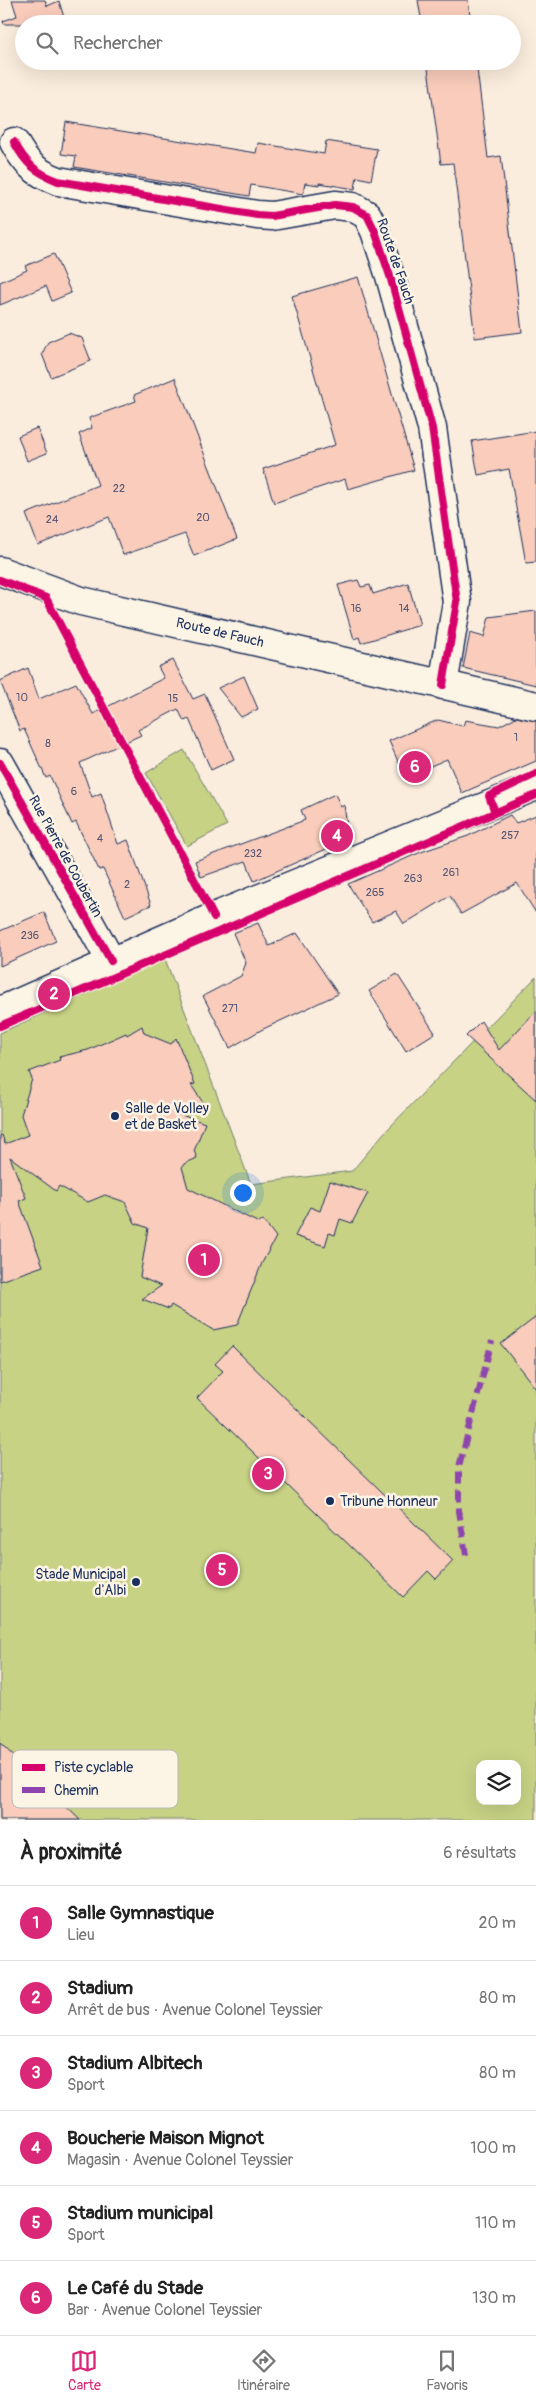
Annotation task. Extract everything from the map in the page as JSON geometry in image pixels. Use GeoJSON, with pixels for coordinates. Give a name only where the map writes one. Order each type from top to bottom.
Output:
{"type":"FeatureCollection","features":[{"type":"Feature","properties":{"kind":"street","name":"Route de Fauch"},"geometry":{"type":"LineString","coordinates":[[14,142],[22,157],[38,173],[58,181],[257,215],[272,216],[335,205],[353,207],[367,216],[376,231],[390,276],[432,428],[457,602],[443,685]]}},
{"type":"Feature","properties":{"kind":"street","name":"Route de Fauch"},"geometry":{"type":"LineString","coordinates":[[0,571],[81,601],[536,706]]}},
{"type":"Feature","properties":{"kind":"street","name":"Rue Pierre de Coubertin"},"geometry":{"type":"LineString","coordinates":[[0,764],[111,961]]}},
{"type":"Feature","properties":{"kind":"street"},"geometry":{"type":"LineString","coordinates":[[0,1011],[214,917],[536,786]]}},
{"type":"Feature","properties":{"kind":"green space"},"geometry":{"type":"Polygon","coordinates":[[[184,750],[227,825],[187,846],[146,773],[184,750]]]}},
{"type":"Feature","properties":{"kind":"green space"},"geometry":{"type":"Polygon","coordinates":[[[165,959],[251,1184],[352,1171],[383,1134],[536,977],[536,1820],[0,1820],[0,1033],[165,959]]]}},
{"type":"Feature","properties":{"kind":"building"},"geometry":{"type":"Polygon","coordinates":[[[12,0],[45,0],[47,6],[59,1],[63,15],[17,15],[12,0]]]}},
{"type":"Feature","properties":{"kind":"building"},"geometry":{"type":"Polygon","coordinates":[[[418,0],[468,0],[470,15],[420,15],[418,0]]]}},
{"type":"Feature","properties":{"kind":"building"},"geometry":{"type":"Polygon","coordinates":[[[15,17],[15,24],[4,24],[3,21],[15,17]]]}},
{"type":"Feature","properties":{"kind":"building"},"geometry":{"type":"Polygon","coordinates":[[[428,70],[477,70],[488,158],[501,156],[522,332],[475,338],[453,163],[441,164],[428,70]]]}},
{"type":"Feature","properties":{"kind":"building"},"geometry":{"type":"Polygon","coordinates":[[[66,122],[256,153],[258,143],[324,154],[326,141],[377,149],[371,180],[357,177],[355,189],[319,183],[319,185],[305,183],[303,194],[251,185],[249,196],[74,167],[76,156],[61,154],[66,122]]]}},
{"type":"Feature","properties":{"kind":"building"},"geometry":{"type":"Polygon","coordinates":[[[54,254],[71,293],[52,301],[46,286],[0,305],[0,282],[27,270],[25,266],[54,254]]]}},
{"type":"Feature","properties":{"kind":"building"},"geometry":{"type":"Polygon","coordinates":[[[358,277],[414,470],[348,489],[345,479],[274,503],[263,469],[335,445],[292,296],[358,277]]]}},
{"type":"Feature","properties":{"kind":"building"},"geometry":{"type":"Polygon","coordinates":[[[69,333],[82,338],[91,361],[51,377],[42,354],[48,342],[69,333]]]}},
{"type":"Feature","properties":{"kind":"building"},"geometry":{"type":"Polygon","coordinates":[[[175,378],[237,539],[194,556],[185,534],[123,555],[109,517],[38,545],[26,514],[98,485],[79,434],[92,428],[89,418],[136,401],[134,395],[175,378]]]}},
{"type":"Feature","properties":{"kind":"building"},"geometry":{"type":"Polygon","coordinates":[[[37,428],[47,453],[27,461],[18,436],[37,428]]]}},
{"type":"Feature","properties":{"kind":"building"},"geometry":{"type":"Polygon","coordinates":[[[536,431],[536,562],[526,563],[509,469],[478,475],[472,441],[536,431]]]}},
{"type":"Feature","properties":{"kind":"building"},"geometry":{"type":"Polygon","coordinates":[[[358,580],[361,587],[370,585],[373,594],[408,583],[420,625],[361,643],[359,637],[354,639],[338,585],[358,580]]]}},
{"type":"Feature","properties":{"kind":"building"},"geometry":{"type":"Polygon","coordinates":[[[536,611],[536,685],[463,668],[470,633],[484,637],[489,617],[536,611]]]}},
{"type":"Feature","properties":{"kind":"building"},"geometry":{"type":"Polygon","coordinates":[[[173,660],[193,699],[205,694],[234,759],[211,770],[189,719],[184,721],[178,709],[138,730],[141,735],[80,763],[92,797],[101,793],[118,844],[128,840],[151,905],[125,917],[103,869],[99,870],[76,822],[72,824],[50,776],[46,778],[24,729],[20,731],[0,681],[28,668],[39,699],[76,683],[93,714],[164,678],[158,667],[173,660]]]}},
{"type":"Feature","properties":{"kind":"building"},"geometry":{"type":"Polygon","coordinates":[[[244,676],[258,709],[241,717],[218,688],[244,676]]]}},
{"type":"Feature","properties":{"kind":"building"},"geometry":{"type":"Polygon","coordinates":[[[516,717],[536,721],[536,761],[462,793],[447,759],[405,777],[389,741],[438,720],[463,726],[465,720],[499,726],[516,717]]]}},
{"type":"Feature","properties":{"kind":"building"},"geometry":{"type":"Polygon","coordinates":[[[335,794],[341,807],[344,805],[349,839],[254,881],[246,861],[201,877],[195,861],[305,820],[301,810],[335,794]]]}},
{"type":"Feature","properties":{"kind":"building"},"geometry":{"type":"Polygon","coordinates":[[[510,815],[516,823],[536,815],[536,913],[517,883],[461,914],[450,896],[404,924],[396,911],[372,922],[348,884],[421,852],[468,836],[510,815]]]}},
{"type":"Feature","properties":{"kind":"building"},"geometry":{"type":"Polygon","coordinates":[[[44,912],[56,941],[0,966],[0,931],[44,912]]]}},
{"type":"Feature","properties":{"kind":"building"},"geometry":{"type":"Polygon","coordinates":[[[258,923],[269,946],[297,933],[338,994],[261,1030],[230,1048],[203,996],[241,976],[246,963],[233,933],[258,923]]]}},
{"type":"Feature","properties":{"kind":"building"},"geometry":{"type":"Polygon","coordinates":[[[397,974],[435,1033],[406,1051],[369,991],[397,974]]]}},
{"type":"Feature","properties":{"kind":"building"},"geometry":{"type":"Polygon","coordinates":[[[536,1011],[536,1100],[466,1036],[481,1021],[499,1050],[536,1011]]]}},
{"type":"Feature","properties":{"kind":"building"},"geometry":{"type":"Polygon","coordinates":[[[142,1026],[144,1033],[171,1044],[176,1038],[195,1084],[191,1085],[204,1104],[178,1114],[205,1123],[194,1151],[197,1158],[184,1164],[182,1167],[188,1188],[259,1223],[263,1220],[276,1237],[262,1263],[237,1325],[213,1330],[171,1305],[169,1309],[142,1299],[161,1286],[140,1277],[148,1228],[135,1223],[125,1202],[105,1195],[88,1202],[59,1186],[56,1191],[10,1157],[26,1198],[19,1201],[43,1266],[0,1281],[0,1136],[2,1135],[5,1144],[28,1135],[21,1115],[32,1079],[29,1072],[60,1060],[59,1057],[88,1050],[126,1033],[127,1035],[142,1026]]]}},
{"type":"Feature","properties":{"kind":"building"},"geometry":{"type":"Polygon","coordinates":[[[330,1181],[368,1193],[352,1223],[340,1219],[335,1235],[329,1233],[325,1246],[295,1236],[310,1207],[320,1211],[330,1181]]]}},
{"type":"Feature","properties":{"kind":"building"},"geometry":{"type":"Polygon","coordinates":[[[536,1317],[536,1389],[501,1344],[536,1317]]]}},
{"type":"Feature","properties":{"kind":"building"},"geometry":{"type":"Polygon","coordinates":[[[232,1346],[453,1561],[436,1579],[428,1571],[403,1597],[197,1398],[223,1371],[215,1364],[232,1346]]]}},
{"type":"Feature","properties":{"kind":"building"},"geometry":{"type":"Polygon","coordinates":[[[0,1743],[12,1755],[12,1808],[68,1808],[80,1820],[0,1820],[0,1743]]]}},
{"type":"Feature","properties":{"kind":"marked path"},"geometry":{"type":"LineString","coordinates":[[466,1555],[459,1511],[459,1467],[492,1341]]}},
{"type":"Feature","properties":{"kind":"cycle path"},"geometry":{"type":"LineString","coordinates":[[14,142],[27,162],[37,171],[58,181],[257,215],[272,216],[335,205],[353,207],[367,215],[375,231],[390,276],[432,428],[457,602],[443,685]]}},
{"type":"Feature","properties":{"kind":"cycle path"},"geometry":{"type":"LineString","coordinates":[[0,580],[46,598],[214,917]]}},
{"type":"Feature","properties":{"kind":"cycle path"},"geometry":{"type":"LineString","coordinates":[[0,763],[111,961]]}},
{"type":"Feature","properties":{"kind":"cycle path"},"geometry":{"type":"LineString","coordinates":[[495,812],[489,796],[536,774]]}},
{"type":"Feature","properties":{"kind":"cycle path"},"geometry":{"type":"LineString","coordinates":[[0,1026],[536,795]]}},
{"type":"Feature","properties":{"kind":"place","name":"Le Café du Stade"},"geometry":{"type":"Point","coordinates":[415,767]}},
{"type":"Feature","properties":{"kind":"place","name":"Boucherie Maison Mignot"},"geometry":{"type":"Point","coordinates":[337,836]}},
{"type":"Feature","properties":{"kind":"place","name":"Stadium"},"geometry":{"type":"Point","coordinates":[54,994]}},
{"type":"Feature","properties":{"kind":"place","name":"Salle de Volley et de Basket"},"geometry":{"type":"Point","coordinates":[115,1116]}},
{"type":"Feature","properties":{"kind":"place","name":"Salle Gymnastique"},"geometry":{"type":"Point","coordinates":[204,1260]}},
{"type":"Feature","properties":{"kind":"place","name":"Stadium Albitech"},"geometry":{"type":"Point","coordinates":[268,1474]}},
{"type":"Feature","properties":{"kind":"place","name":"Tribune Honneur"},"geometry":{"type":"Point","coordinates":[330,1501]}},
{"type":"Feature","properties":{"kind":"place","name":"Stadium municipal"},"geometry":{"type":"Point","coordinates":[222,1570]}},
{"type":"Feature","properties":{"kind":"place","name":"Stade Municipal d'Albi"},"geometry":{"type":"Point","coordinates":[136,1582]}}]}
